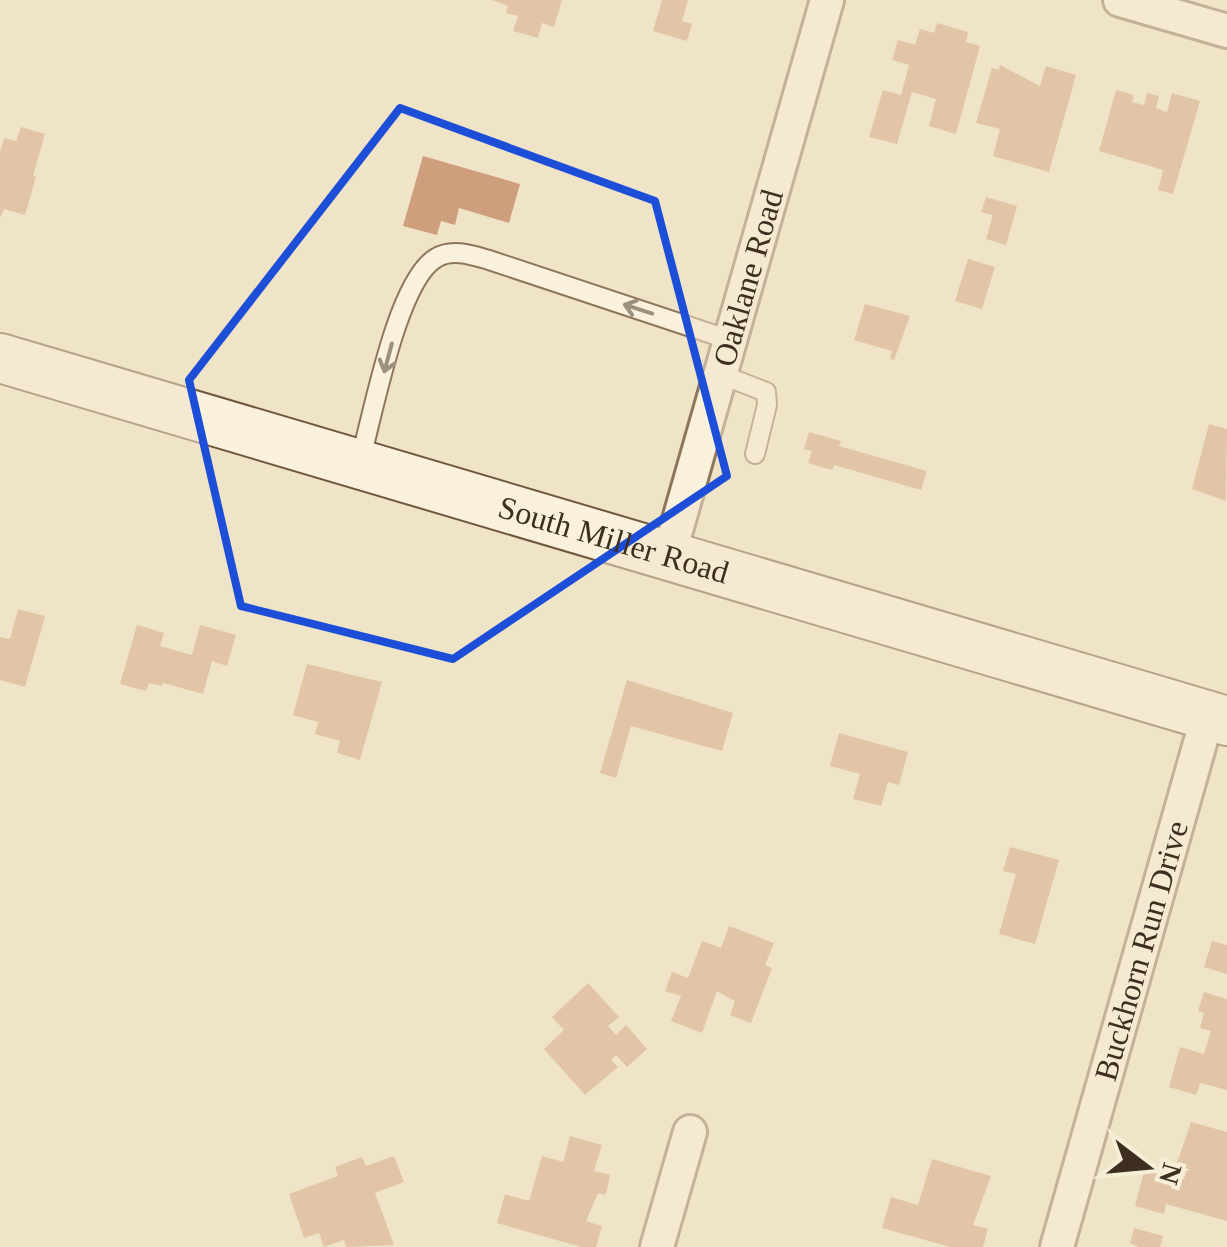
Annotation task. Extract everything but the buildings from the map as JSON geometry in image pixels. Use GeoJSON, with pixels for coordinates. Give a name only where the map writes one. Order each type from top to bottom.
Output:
{"type":"FeatureCollection","features":[{"type":"Feature","properties":{"kind":"street","name":"Oaklane Road"},"geometry":{"type":"LineString","coordinates":[[668,555],[827,0]]}},
{"type":"Feature","properties":{"kind":"street"},"geometry":{"type":"LineString","coordinates":[[1120,0],[1227,30]]}},
{"type":"Feature","properties":{"kind":"street","name":"South Miller Road"},"geometry":{"type":"LineString","coordinates":[[1,363],[359,464],[1218,718]]}},
{"type":"Feature","properties":{"kind":"street","name":"Buckhorn Run Drive"},"geometry":{"type":"LineString","coordinates":[[1057,1247],[1218,718]]}},
{"type":"Feature","properties":{"kind":"street"},"geometry":{"type":"LineString","coordinates":[[657,1247],[690,1132]]}},
{"type":"Feature","properties":{"kind":"lane"},"geometry":{"type":"LineString","coordinates":[[359,464],[402,306],[420,271],[438,256],[462,252],[730,340]]}},
{"type":"Feature","properties":{"kind":"lane"},"geometry":{"type":"LineString","coordinates":[[720,374],[766,392],[767,405],[755,454]]}},
{"type":"Feature","properties":{"kind":"highlighted area"},"geometry":{"type":"Polygon","coordinates":[[[400,108],[655,201],[727,476],[453,659],[241,606],[189,380],[400,108]]]}}]}
